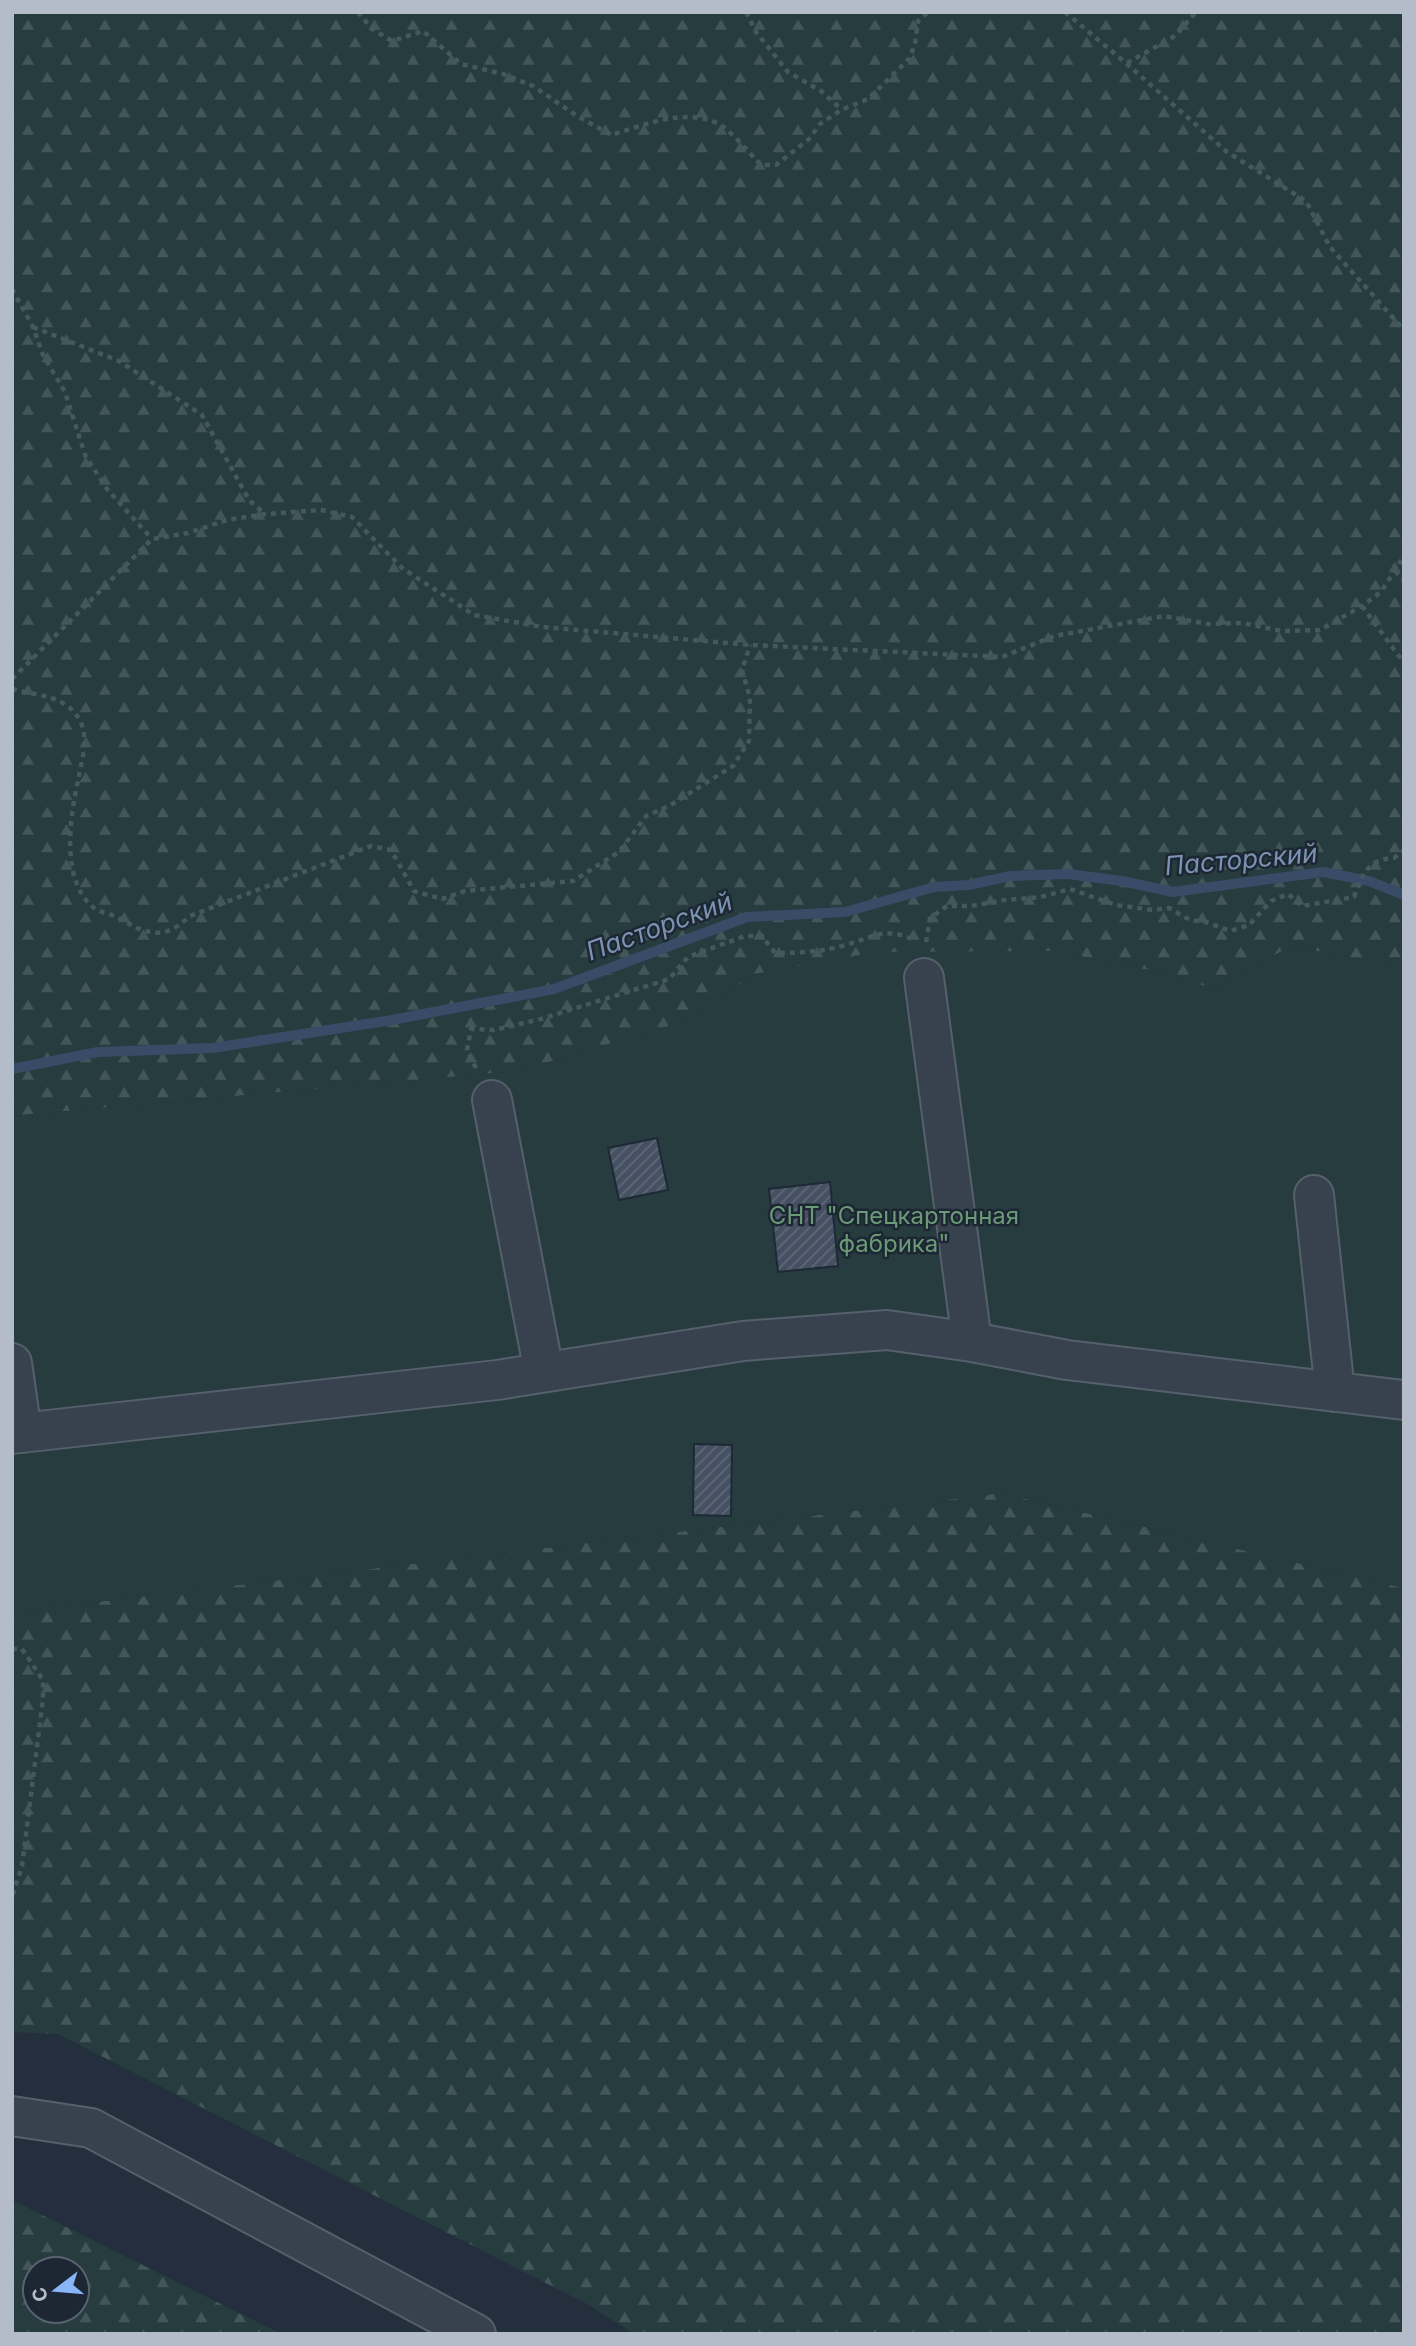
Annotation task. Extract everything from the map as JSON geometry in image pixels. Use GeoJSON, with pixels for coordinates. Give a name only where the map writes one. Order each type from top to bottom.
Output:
{"type":"FeatureCollection","features":[{"type":"Feature","properties":{"kind":"street"},"geometry":{"type":"LineString","coordinates":[[924,978],[972,1342]]}},
{"type":"Feature","properties":{"kind":"street"},"geometry":{"type":"LineString","coordinates":[[492,1100],[544,1372]]}},
{"type":"Feature","properties":{"kind":"street"},"geometry":{"type":"LineString","coordinates":[[1314,1195],[1335,1392]]}},
{"type":"Feature","properties":{"kind":"street"},"geometry":{"type":"LineString","coordinates":[[12,1363],[17,1434],[496,1380],[743,1341],[887,1330],[972,1342],[1066,1360],[1404,1399]]}},
{"type":"Feature","properties":{"kind":"street"},"geometry":{"type":"LineString","coordinates":[[12,2116],[91,2128],[476,2334]]}},
{"type":"Feature","properties":{"kind":"path"},"geometry":{"type":"LineString","coordinates":[[358,12],[372,29],[392,41],[423,31],[461,64],[503,74],[533,86],[611,135],[674,116],[696,118],[719,123],[761,165],[776,164],[794,153],[820,124],[841,110],[868,99],[909,59],[915,44],[918,21],[928,12]]}},
{"type":"Feature","properties":{"kind":"path"},"geometry":{"type":"LineString","coordinates":[[746,12],[756,32],[788,72],[821,91],[841,110]]}},
{"type":"Feature","properties":{"kind":"path"},"geometry":{"type":"LineString","coordinates":[[1065,12],[1227,152],[1306,201],[1330,247],[1404,330]]}},
{"type":"Feature","properties":{"kind":"path"},"geometry":{"type":"LineString","coordinates":[[1127,64],[1175,36],[1196,12]]}},
{"type":"Feature","properties":{"kind":"path"},"geometry":{"type":"LineString","coordinates":[[12,289],[33,327],[43,355],[65,392],[85,455],[107,489],[152,539]]}},
{"type":"Feature","properties":{"kind":"path"},"geometry":{"type":"LineString","coordinates":[[33,327],[119,361],[202,415],[249,500],[266,514]]}},
{"type":"Feature","properties":{"kind":"path"},"geometry":{"type":"LineString","coordinates":[[12,679],[152,539],[188,533],[227,520],[266,514],[321,510],[352,517],[402,568],[474,615],[542,627],[750,645],[1002,657],[1054,636],[1164,616],[1208,624],[1243,623],[1281,631],[1320,631],[1381,592],[1404,556]]}},
{"type":"Feature","properties":{"kind":"path"},"geometry":{"type":"LineString","coordinates":[[1395,571],[1404,580]]}},
{"type":"Feature","properties":{"kind":"path"},"geometry":{"type":"LineString","coordinates":[[1362,606],[1404,663]]}},
{"type":"Feature","properties":{"kind":"path"},"geometry":{"type":"LineString","coordinates":[[12,689],[53,698],[72,708],[82,724],[85,750],[70,820],[70,856],[78,888],[94,908],[117,917],[128,925],[152,933],[173,930],[190,916],[371,846],[391,850],[414,891],[442,899],[465,891],[573,881],[619,852],[646,816],[669,806],[733,766],[749,741],[750,698],[742,670],[750,645]]}},
{"type":"Feature","properties":{"kind":"path"},"geometry":{"type":"LineString","coordinates":[[492,1100],[467,1050],[471,1029],[494,1030],[541,1019],[669,979],[688,957],[745,936],[762,936],[775,953],[804,953],[842,946],[872,935],[898,933],[925,947],[930,918],[947,906],[971,906],[1041,897],[1070,889],[1116,905],[1152,910],[1169,908],[1190,920],[1230,931],[1249,925],[1271,901],[1288,894],[1302,906],[1354,897],[1362,874],[1382,859],[1395,858],[1404,850]]}},
{"type":"Feature","properties":{"kind":"path"},"geometry":{"type":"LineString","coordinates":[[12,1649],[22,1650],[43,1680],[41,1730],[22,1866],[12,1897]]}},
{"type":"Feature","properties":{"kind":"green space"},"geometry":{"type":"Polygon","coordinates":[[[12,12],[1404,12],[1404,968],[1291,946],[1215,989],[1148,970],[1056,951],[754,974],[689,1020],[519,1071],[12,1116],[12,12]]]}},
{"type":"Feature","properties":{"kind":"green space","name":"СНТ \"Спецкартонная фабрика\""},"geometry":{"type":"Polygon","coordinates":[[[1291,946],[1404,968],[1404,1588],[1001,1493],[12,1612],[12,1116],[519,1071],[689,1020],[754,974],[877,952],[1056,951],[1148,970],[1215,989],[1291,946]]]}},
{"type":"Feature","properties":{"kind":"green space"},"geometry":{"type":"Polygon","coordinates":[[[1001,1493],[1404,1588],[1404,2334],[634,2334],[589,2305],[58,2034],[12,2032],[12,1612],[1001,1493]]]}},
{"type":"Feature","properties":{"kind":"green space"},"geometry":{"type":"Polygon","coordinates":[[[12,2200],[281,2334],[12,2334],[12,2200]]]}},
{"type":"Feature","properties":{"kind":"building"},"geometry":{"type":"Polygon","coordinates":[[[657,1138],[668,1190],[619,1200],[608,1148],[657,1138]]]}},
{"type":"Feature","properties":{"kind":"building"},"geometry":{"type":"Polygon","coordinates":[[[830,1182],[838,1266],[778,1272],[769,1189],[830,1182]]]}},
{"type":"Feature","properties":{"kind":"building"},"geometry":{"type":"Polygon","coordinates":[[[694,1444],[732,1445],[731,1516],[693,1515],[694,1444]]]}},
{"type":"Feature","properties":{"kind":"waterway","name":"Пасторский"},"geometry":{"type":"LineString","coordinates":[[12,1069],[98,1052],[213,1048],[392,1020],[554,989],[747,917],[845,912],[934,887],[969,885],[1010,876],[1068,874],[1122,881],[1173,892],[1323,872],[1369,881],[1404,895]]}}]}
